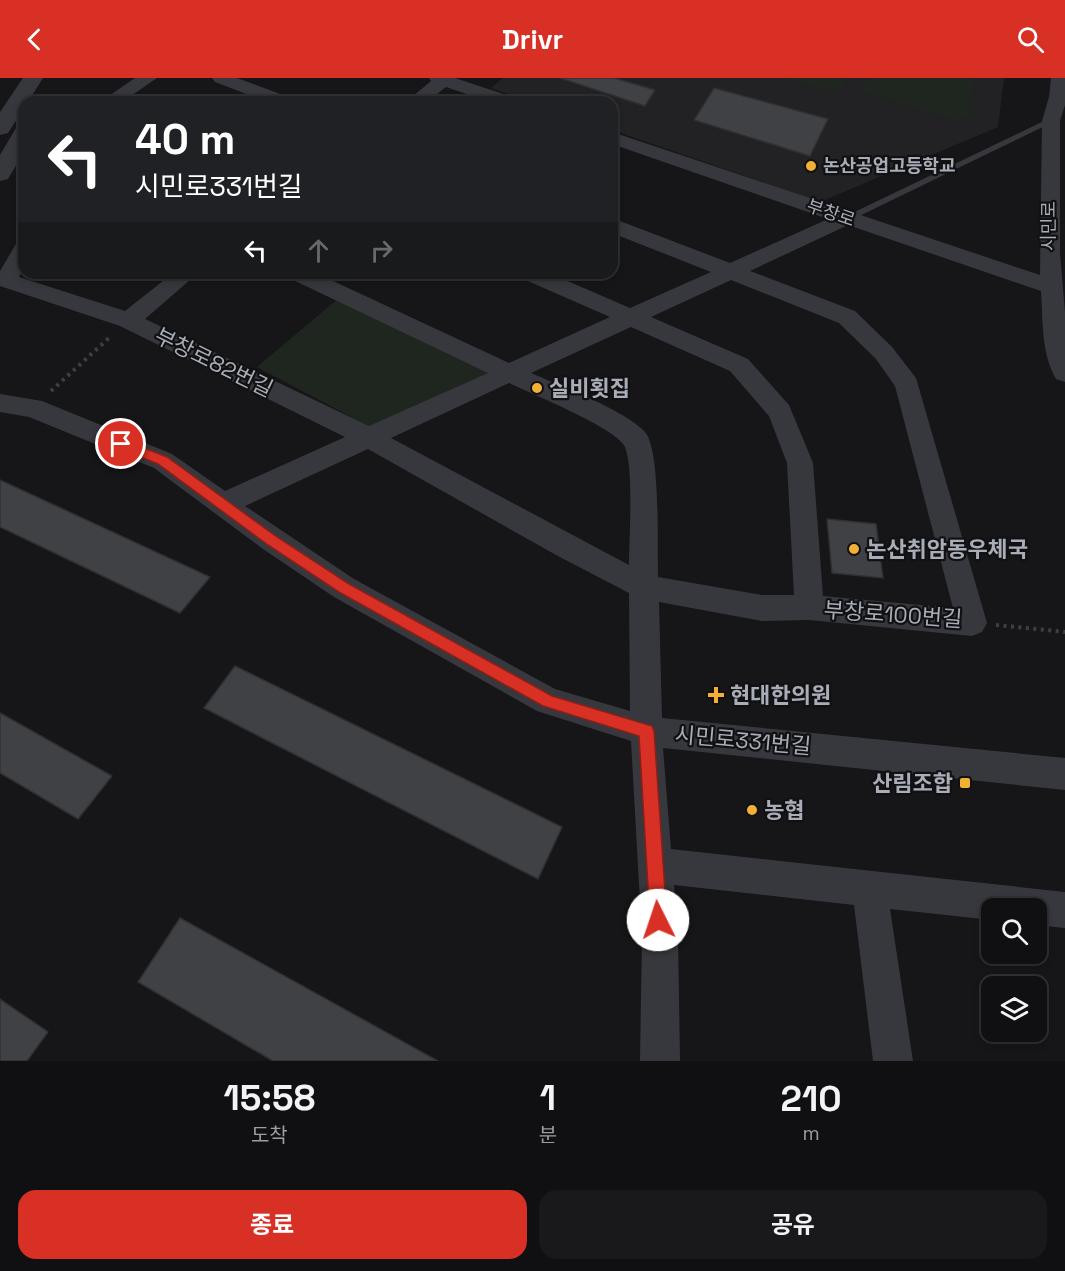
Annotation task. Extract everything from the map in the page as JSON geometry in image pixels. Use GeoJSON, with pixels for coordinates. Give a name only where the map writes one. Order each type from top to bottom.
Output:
{"type":"FeatureCollection","features":[{"type":"Feature","properties":{"kind":"street"},"geometry":{"type":"LineString","coordinates":[[21,96],[33,78]]}},
{"type":"Feature","properties":{"kind":"street"},"geometry":{"type":"LineString","coordinates":[[119,96],[148,78]]}},
{"type":"Feature","properties":{"kind":"street"},"geometry":{"type":"LineString","coordinates":[[221,78],[268,96]]}},
{"type":"Feature","properties":{"kind":"street","name":"시민로"},"geometry":{"type":"LineString","coordinates":[[1060,78],[1061,96],[1051,121],[1048,202],[1051,287],[1060,322],[1056,345],[1065,373]]}},
{"type":"Feature","properties":{"kind":"street"},"geometry":{"type":"LineString","coordinates":[[422,96],[441,79],[491,96]]}},
{"type":"Feature","properties":{"kind":"street"},"geometry":{"type":"LineString","coordinates":[[0,128],[18,101]]}},
{"type":"Feature","properties":{"kind":"street","name":"부창로"},"geometry":{"type":"LineString","coordinates":[[618,140],[1051,287]]}},
{"type":"Feature","properties":{"kind":"street"},"geometry":{"type":"LineString","coordinates":[[0,174],[18,143]]}},
{"type":"Feature","properties":{"kind":"street"},"geometry":{"type":"LineString","coordinates":[[223,504],[847,218]]}},
{"type":"Feature","properties":{"kind":"street"},"geometry":{"type":"LineString","coordinates":[[618,227],[733,271]]}},
{"type":"Feature","properties":{"kind":"street"},"geometry":{"type":"LineString","coordinates":[[18,259],[6,280],[128,320]]}},
{"type":"Feature","properties":{"kind":"street","name":"부창로100번길"},"geometry":{"type":"LineString","coordinates":[[633,317],[739,365],[780,412],[800,463],[805,514],[809,608],[972,623],[907,384],[884,353],[847,317],[733,271]]}},
{"type":"Feature","properties":{"kind":"street","name":"부창로82번길"},"geometry":{"type":"LineString","coordinates":[[179,279],[128,320],[368,437]]}},
{"type":"Feature","properties":{"kind":"street"},"geometry":{"type":"LineString","coordinates":[[310,279],[608,419],[636,439],[642,462],[646,731],[660,938],[660,1061]]}},
{"type":"Feature","properties":{"kind":"street"},"geometry":{"type":"LineString","coordinates":[[543,279],[633,317]]}},
{"type":"Feature","properties":{"kind":"street","name":"시민로331번길"},"geometry":{"type":"LineString","coordinates":[[0,403],[33,408],[163,461],[273,541],[344,588],[548,701],[646,731],[1065,774]]}},
{"type":"Feature","properties":{"kind":"street"},"geometry":{"type":"LineString","coordinates":[[368,437],[566,547],[645,587],[762,608],[809,608]]}},
{"type":"Feature","properties":{"kind":"street"},"geometry":{"type":"LineString","coordinates":[[654,865],[1065,910]]}},
{"type":"Feature","properties":{"kind":"street"},"geometry":{"type":"LineString","coordinates":[[870,890],[893,1061]]}},
{"type":"Feature","properties":{"kind":"lane"},"geometry":{"type":"LineString","coordinates":[[847,218],[1051,121]]}},
{"type":"Feature","properties":{"kind":"path"},"geometry":{"type":"LineString","coordinates":[[33,408],[128,320]]}},
{"type":"Feature","properties":{"kind":"path"},"geometry":{"type":"LineString","coordinates":[[972,623],[1065,632]]}},
{"type":"Feature","properties":{"kind":"shaded area","name":"논산공업고등학교"},"geometry":{"type":"Polygon","coordinates":[[[503,78],[1004,78],[998,127],[820,202],[618,132],[618,96],[514,96],[491,88],[503,78]]]}},
{"type":"Feature","properties":{"kind":"shaded area"},"geometry":{"type":"Polygon","coordinates":[[[777,78],[847,78],[840,92],[777,78]]]}},
{"type":"Feature","properties":{"kind":"shaded area"},"geometry":{"type":"Polygon","coordinates":[[[868,78],[974,78],[968,117],[952,119],[862,92],[868,78]]]}},
{"type":"Feature","properties":{"kind":"shaded area"},"geometry":{"type":"Polygon","coordinates":[[[339,298],[492,371],[372,428],[257,367],[339,298]]]}},
{"type":"Feature","properties":{"kind":"building"},"geometry":{"type":"Polygon","coordinates":[[[560,78],[614,78],[655,90],[645,106],[560,78]]]}},
{"type":"Feature","properties":{"kind":"building"},"geometry":{"type":"Polygon","coordinates":[[[714,88],[828,119],[810,156],[694,120],[714,88]]]}},
{"type":"Feature","properties":{"kind":"building"},"geometry":{"type":"Polygon","coordinates":[[[0,480],[210,577],[180,613],[0,527],[0,480]]]}},
{"type":"Feature","properties":{"kind":"building","name":"논산취암동우체국"},"geometry":{"type":"Polygon","coordinates":[[[827,519],[876,524],[883,578],[832,573],[827,519]]]}},
{"type":"Feature","properties":{"kind":"building"},"geometry":{"type":"Polygon","coordinates":[[[235,666],[562,827],[538,879],[204,708],[235,666]]]}},
{"type":"Feature","properties":{"kind":"building"},"geometry":{"type":"Polygon","coordinates":[[[0,713],[112,776],[78,819],[0,773],[0,713]]]}},
{"type":"Feature","properties":{"kind":"building"},"geometry":{"type":"Polygon","coordinates":[[[180,918],[438,1061],[273,1061],[138,982],[180,918]]]}},
{"type":"Feature","properties":{"kind":"building"},"geometry":{"type":"Polygon","coordinates":[[[0,999],[48,1032],[27,1061],[0,1061],[0,999]]]}},
{"type":"Feature","properties":{"kind":"place","name":"논산공업고등학교"},"geometry":{"type":"Point","coordinates":[811,166]}},
{"type":"Feature","properties":{"kind":"place","name":"실비횟집"},"geometry":{"type":"Point","coordinates":[537,388]}},
{"type":"Feature","properties":{"kind":"place","name":"논산취암동우체국"},"geometry":{"type":"Point","coordinates":[854,549]}},
{"type":"Feature","properties":{"kind":"place","name":"현대한의원"},"geometry":{"type":"Point","coordinates":[716,695]}},
{"type":"Feature","properties":{"kind":"place","name":"산림조합"},"geometry":{"type":"Point","coordinates":[965,783]}},
{"type":"Feature","properties":{"kind":"place","name":"농협"},"geometry":{"type":"Point","coordinates":[752,810]}},
{"type":"Feature","properties":{"kind":"route"},"geometry":{"type":"LineString","coordinates":[[121,444],[163,461],[273,541],[344,588],[548,701],[646,731],[652,792],[658,920]]}}]}
